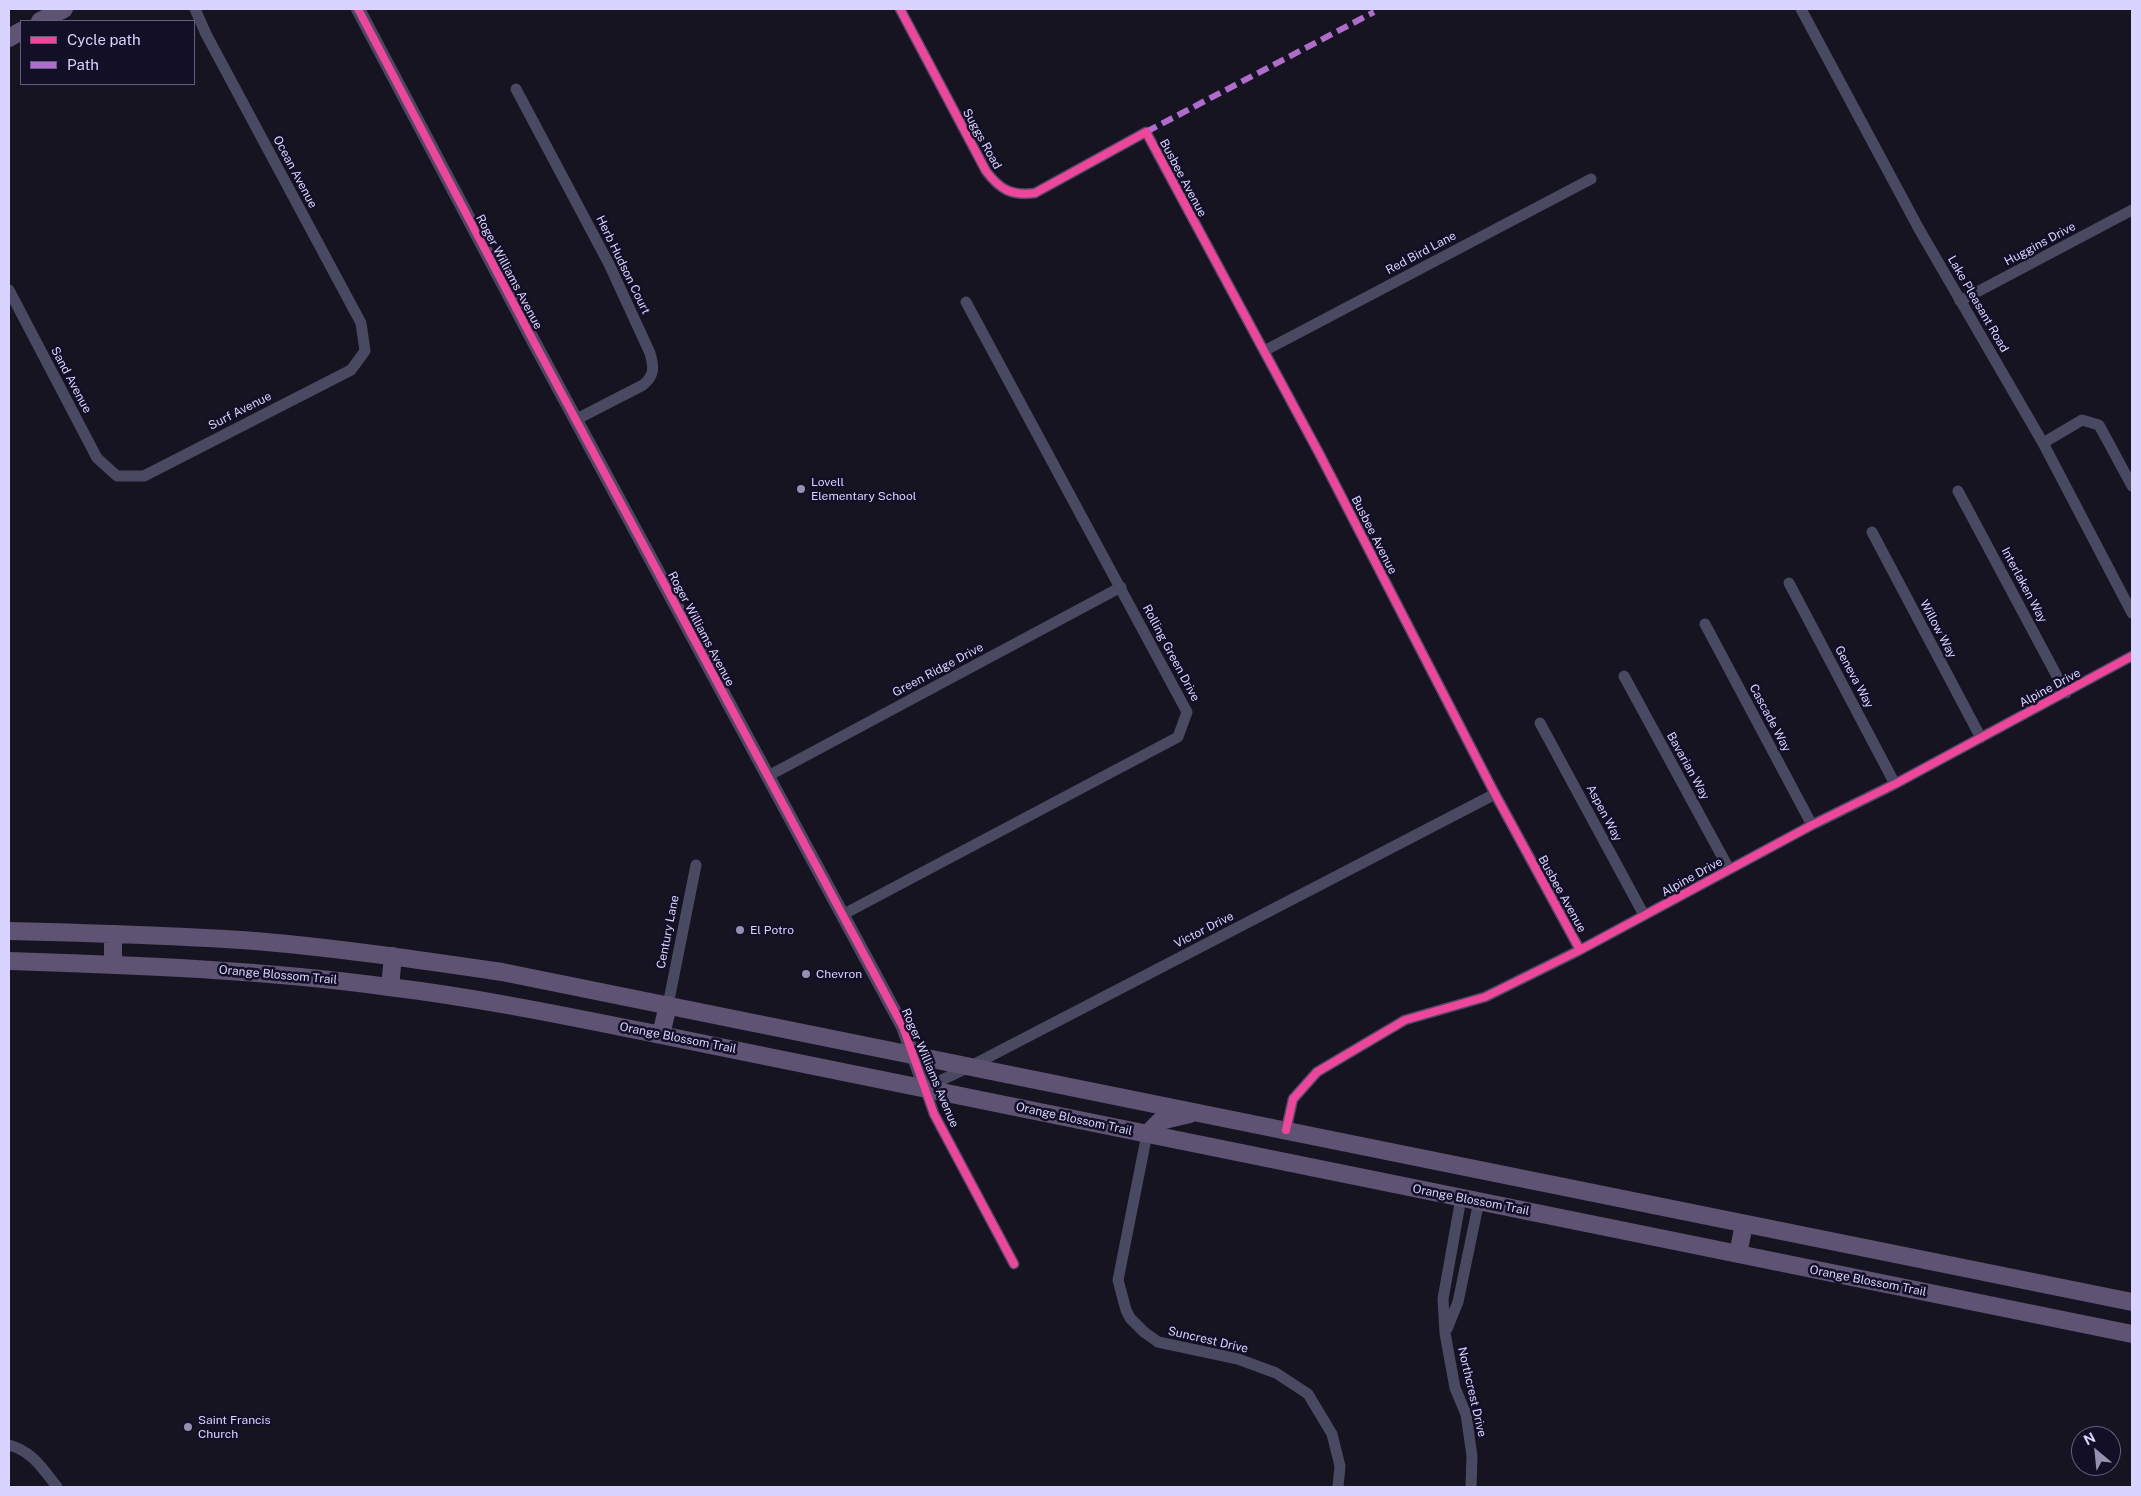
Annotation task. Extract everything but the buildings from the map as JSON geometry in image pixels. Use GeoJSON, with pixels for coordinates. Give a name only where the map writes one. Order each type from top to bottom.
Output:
{"type":"FeatureCollection","features":[{"type":"Feature","properties":{"kind":"main road"},"geometry":{"type":"LineString","coordinates":[[42,20],[64,9]]}},
{"type":"Feature","properties":{"kind":"main road"},"geometry":{"type":"LineString","coordinates":[[9,38],[20,32]]}},
{"type":"Feature","properties":{"kind":"main road"},"geometry":{"type":"LineString","coordinates":[[9,931],[254,941],[393,956],[502,972],[2132,1302]]}},
{"type":"Feature","properties":{"kind":"main road"},"geometry":{"type":"LineString","coordinates":[[112,964],[113,934]]}},
{"type":"Feature","properties":{"kind":"main road"},"geometry":{"type":"LineString","coordinates":[[390,986],[393,956]]}},
{"type":"Feature","properties":{"kind":"main road","name":"Orange Blossom Trail"},"geometry":{"type":"LineString","coordinates":[[9,962],[112,964],[245,972],[390,986],[518,1008],[925,1088],[2132,1334]]}},
{"type":"Feature","properties":{"kind":"main road"},"geometry":{"type":"LineString","coordinates":[[661,1035],[668,1005]]}},
{"type":"Feature","properties":{"kind":"main road"},"geometry":{"type":"LineString","coordinates":[[1147,1134],[1160,1121],[1198,1112]]}},
{"type":"Feature","properties":{"kind":"main road"},"geometry":{"type":"LineString","coordinates":[[1738,1254],[1744,1224]]}},
{"type":"Feature","properties":{"kind":"street","name":"Ocean Avenue"},"geometry":{"type":"LineString","coordinates":[[195,9],[206,34],[361,323],[365,351]]}},
{"type":"Feature","properties":{"kind":"street","name":"Roger Williams Avenue"},"geometry":{"type":"LineString","coordinates":[[358,9],[575,420],[902,1027],[934,1114],[1014,1264]]}},
{"type":"Feature","properties":{"kind":"street","name":"Suggs Road"},"geometry":{"type":"LineString","coordinates":[[900,9],[986,171],[994,182],[1007,191],[1020,195],[1035,193],[1146,132]]}},
{"type":"Feature","properties":{"kind":"street","name":"Lake Pleasant Road"},"geometry":{"type":"LineString","coordinates":[[1801,9],[1919,229],[2043,443],[2132,613]]}},
{"type":"Feature","properties":{"kind":"street","name":"Herb Hudson Court"},"geometry":{"type":"LineString","coordinates":[[516,89],[609,264],[650,353],[654,368],[651,378],[643,384],[575,420]]}},
{"type":"Feature","properties":{"kind":"street","name":"Busbee Avenue"},"geometry":{"type":"LineString","coordinates":[[1146,132],[1320,455],[1495,794],[1580,950]]}},
{"type":"Feature","properties":{"kind":"street","name":"Red Bird Lane"},"geometry":{"type":"LineString","coordinates":[[1264,351],[1590,179]]}},
{"type":"Feature","properties":{"kind":"street","name":"Huggins Drive"},"geometry":{"type":"LineString","coordinates":[[1960,302],[2132,210]]}},
{"type":"Feature","properties":{"kind":"street","name":"Sand Avenue"},"geometry":{"type":"LineString","coordinates":[[9,290],[97,458],[117,476]]}},
{"type":"Feature","properties":{"kind":"street","name":"Rolling Green Drive"},"geometry":{"type":"LineString","coordinates":[[842,914],[1178,737],[1187,712],[966,302]]}},
{"type":"Feature","properties":{"kind":"street","name":"Surf Avenue"},"geometry":{"type":"LineString","coordinates":[[117,476],[144,476],[152,472],[351,370],[365,351]]}},
{"type":"Feature","properties":{"kind":"street"},"geometry":{"type":"LineString","coordinates":[[2043,443],[2082,420],[2099,426],[2132,486]]}},
{"type":"Feature","properties":{"kind":"street","name":"Interlaken Way"},"geometry":{"type":"LineString","coordinates":[[1958,491],[2066,693]]}},
{"type":"Feature","properties":{"kind":"street","name":"Willow Way"},"geometry":{"type":"LineString","coordinates":[[1872,532],[1980,738]]}},
{"type":"Feature","properties":{"kind":"street","name":"Geneva Way"},"geometry":{"type":"LineString","coordinates":[[1789,583],[1895,784]]}},
{"type":"Feature","properties":{"kind":"street","name":"Green Ridge Drive"},"geometry":{"type":"LineString","coordinates":[[768,776],[1121,587]]}},
{"type":"Feature","properties":{"kind":"street","name":"Cascade Way"},"geometry":{"type":"LineString","coordinates":[[1705,624],[1812,825]]}},
{"type":"Feature","properties":{"kind":"street","name":"Alpine Drive"},"geometry":{"type":"LineString","coordinates":[[1286,1130],[1293,1099],[1317,1072],[1405,1020],[1485,997],[1580,950],[1812,825],[1895,784],[2066,693],[2132,656]]}},
{"type":"Feature","properties":{"kind":"street","name":"Bavarian Way"},"geometry":{"type":"LineString","coordinates":[[1624,676],[1729,869]]}},
{"type":"Feature","properties":{"kind":"street","name":"Aspen Way"},"geometry":{"type":"LineString","coordinates":[[1540,723],[1644,916]]}},
{"type":"Feature","properties":{"kind":"street","name":"Victor Drive"},"geometry":{"type":"LineString","coordinates":[[925,1088],[971,1066],[1495,794]]}},
{"type":"Feature","properties":{"kind":"street","name":"Century Lane"},"geometry":{"type":"LineString","coordinates":[[668,1005],[696,865]]}},
{"type":"Feature","properties":{"kind":"street","name":"Suncrest Drive"},"geometry":{"type":"LineString","coordinates":[[1147,1134],[1118,1280],[1126,1310],[1144,1332],[1158,1342],[1238,1359],[1276,1373],[1308,1394],[1332,1434],[1340,1466],[1338,1487]]}},
{"type":"Feature","properties":{"kind":"street","name":"Northcrest Drive"},"geometry":{"type":"LineString","coordinates":[[1461,1198],[1443,1299],[1445,1333],[1455,1388],[1466,1414],[1472,1456],[1471,1487]]}},
{"type":"Feature","properties":{"kind":"street","name":"Northcrest Drive"},"geometry":{"type":"LineString","coordinates":[[1445,1333],[1458,1302],[1479,1202]]}},
{"type":"Feature","properties":{"kind":"street"},"geometry":{"type":"LineString","coordinates":[[9,1445],[21,1448],[35,1459],[57,1487]]}},
{"type":"Feature","properties":{"kind":"marked path"},"geometry":{"type":"LineString","coordinates":[[1146,132],[1374,12]]}},
{"type":"Feature","properties":{"kind":"cycle path"},"geometry":{"type":"LineString","coordinates":[[358,9],[535,344],[903,1027],[934,1114],[1014,1264]]}},
{"type":"Feature","properties":{"kind":"cycle path"},"geometry":{"type":"LineString","coordinates":[[900,9],[986,171],[996,183],[1007,190],[1020,194],[1035,193],[1146,132],[1320,455],[1495,794],[1580,950]]}},
{"type":"Feature","properties":{"kind":"cycle path"},"geometry":{"type":"LineString","coordinates":[[1286,1130],[1293,1099],[1317,1072],[1405,1020],[1485,997],[1580,950],[1812,825],[1895,784],[2132,656]]}},
{"type":"Feature","properties":{"kind":"place","name":"Lovell Elementary School"},"geometry":{"type":"Point","coordinates":[801,489]}},
{"type":"Feature","properties":{"kind":"place","name":"El Potro"},"geometry":{"type":"Point","coordinates":[740,930]}},
{"type":"Feature","properties":{"kind":"place","name":"Chevron"},"geometry":{"type":"Point","coordinates":[806,974]}},
{"type":"Feature","properties":{"kind":"place","name":"Saint Francis Church"},"geometry":{"type":"Point","coordinates":[188,1427]}}]}
